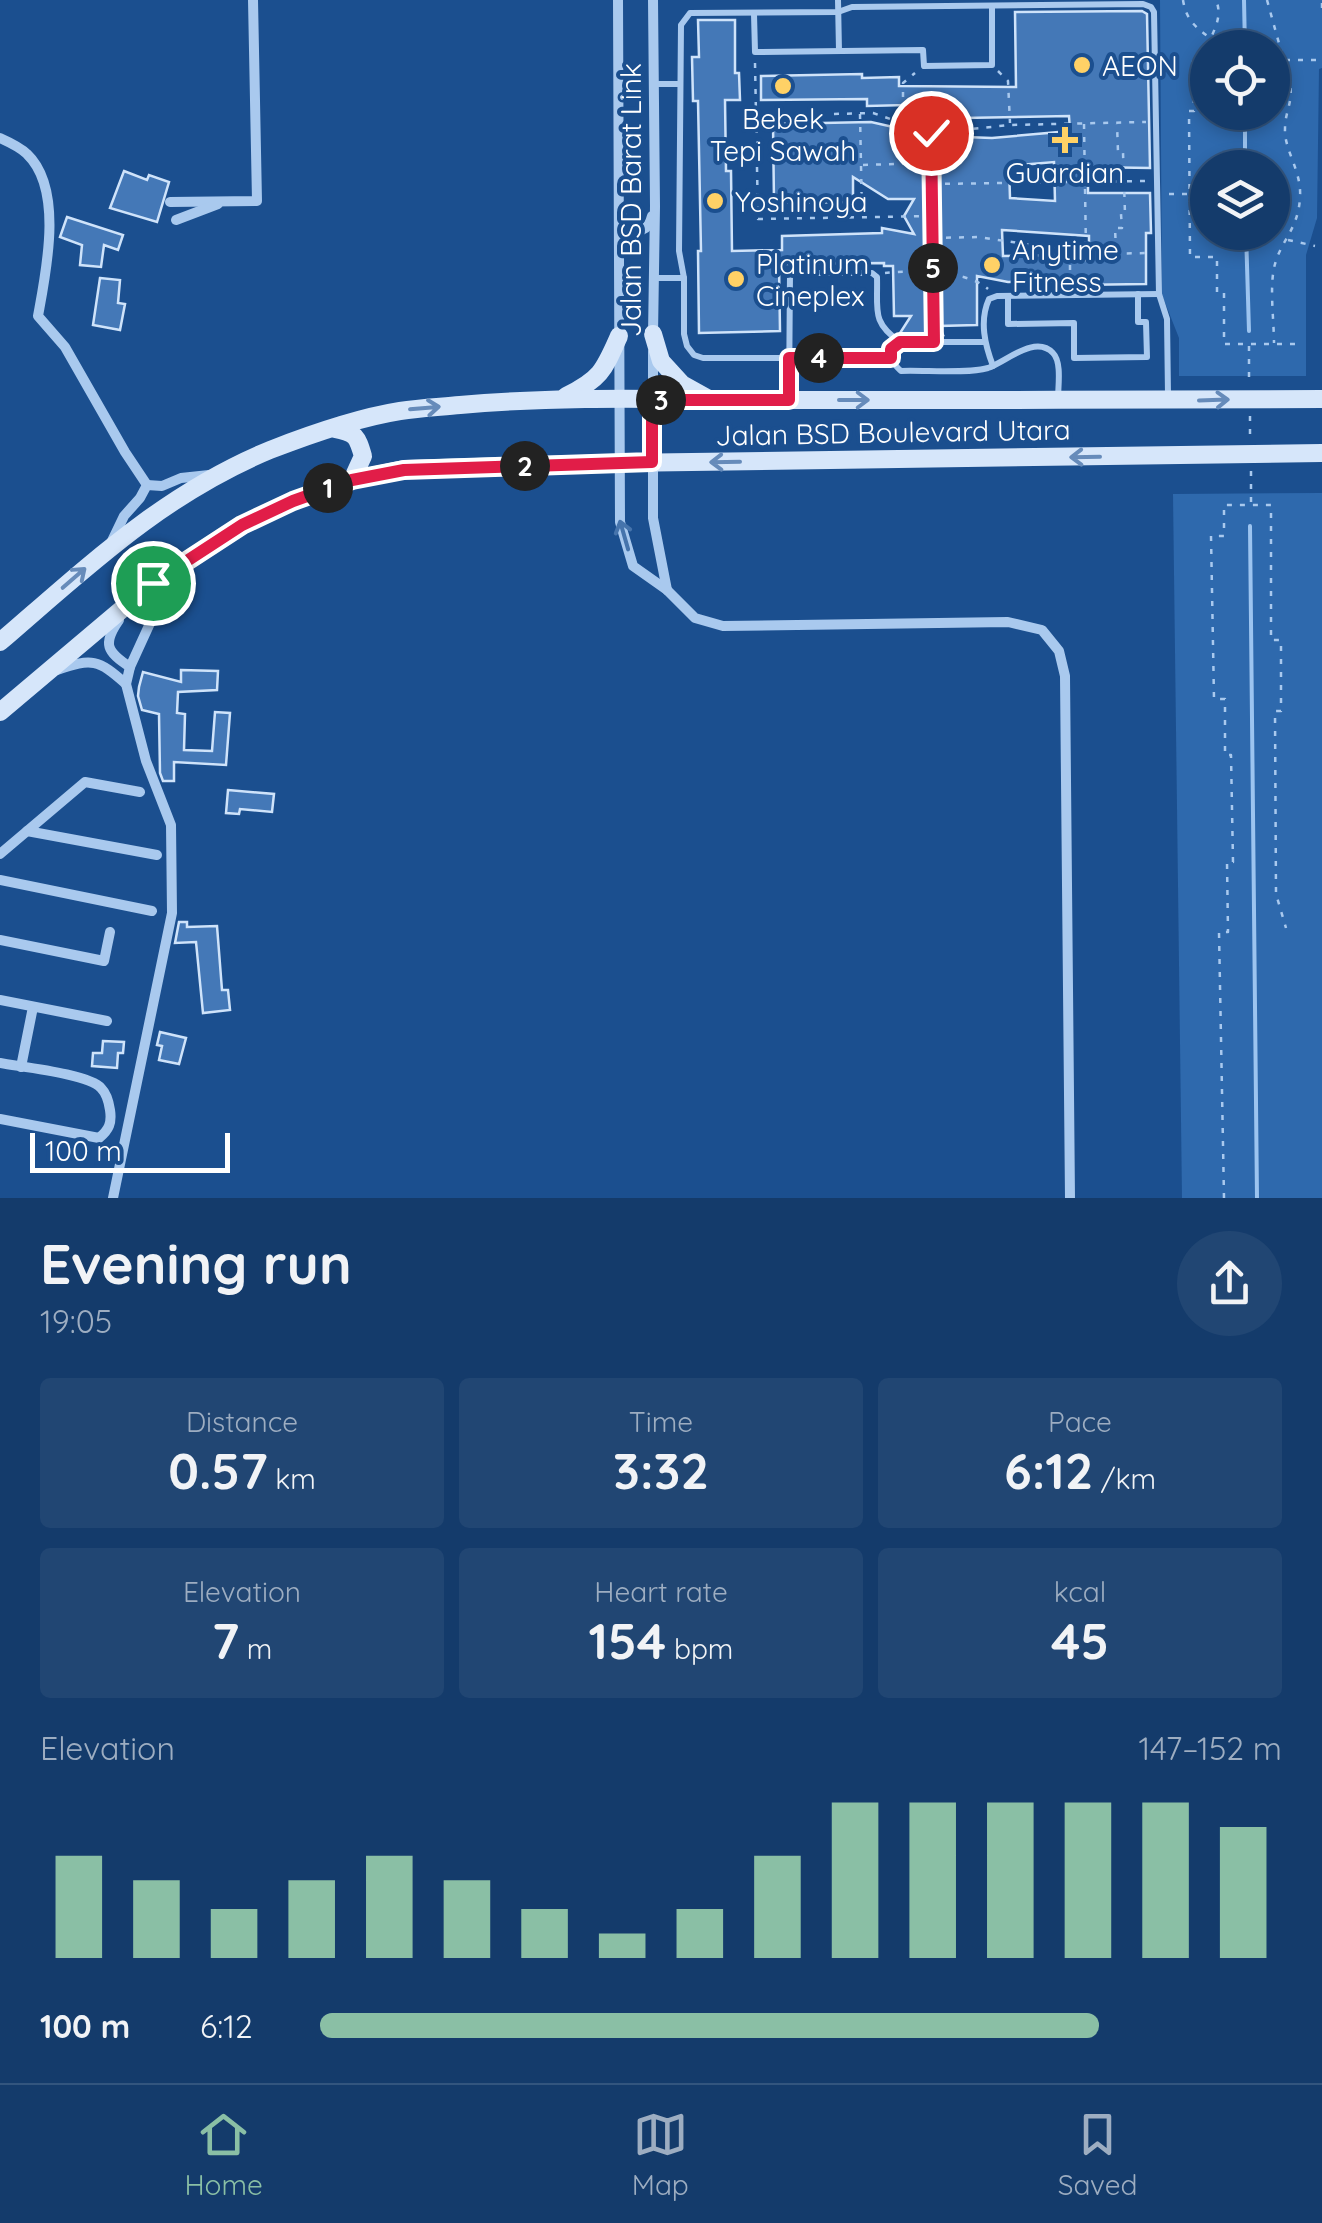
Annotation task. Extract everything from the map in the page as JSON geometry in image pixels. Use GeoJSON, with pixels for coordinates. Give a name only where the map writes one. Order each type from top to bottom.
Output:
{"type":"FeatureCollection","features":[{"type":"Feature","properties":{"kind":"main road"},"geometry":{"type":"LineString","coordinates":[[653,334],[661,361],[682,384],[712,400]]}},
{"type":"Feature","properties":{"kind":"main road"},"geometry":{"type":"LineString","coordinates":[[561,398],[590,384],[606,367],[619,336]]}},
{"type":"Feature","properties":{"kind":"main road","name":"Jalan BSD Boulevard Utara"},"geometry":{"type":"LineString","coordinates":[[0,642],[146,519],[218,474],[330,428],[399,411],[561,398],[1322,399]]}},
{"type":"Feature","properties":{"kind":"main road"},"geometry":{"type":"LineString","coordinates":[[330,428],[352,432],[358,441],[363,456],[352,480]]}},
{"type":"Feature","properties":{"kind":"main road","name":"Jalan BSD Boulevard Utara"},"geometry":{"type":"LineString","coordinates":[[0,712],[153,583],[199,551],[293,501],[352,480],[404,470],[652,462],[1322,453]]}},
{"type":"Feature","properties":{"kind":"street","name":"Jalan BSD Barat Link"},"geometry":{"type":"LineString","coordinates":[[618,0],[620,522],[634,566],[667,590],[695,618],[724,626],[1008,622],[1042,630],[1059,651],[1065,676],[1070,1198]]}},
{"type":"Feature","properties":{"kind":"street","name":"Jalan BSD Barat Link"},"geometry":{"type":"LineString","coordinates":[[653,0],[653,518],[667,590]]}},
{"type":"Feature","properties":{"kind":"street"},"geometry":{"type":"LineString","coordinates":[[170,202],[257,202],[256,2]]}},
{"type":"Feature","properties":{"kind":"street"},"geometry":{"type":"LineString","coordinates":[[0,138],[28,154],[40,172],[48,202],[50,224],[38,316],[65,347],[147,485]]}},
{"type":"Feature","properties":{"kind":"street"},"geometry":{"type":"LineString","coordinates":[[176,220],[224,202]]}},
{"type":"Feature","properties":{"kind":"street"},"geometry":{"type":"LineString","coordinates":[[619,206],[625,228],[636,232],[650,224],[655,206]]}},
{"type":"Feature","properties":{"kind":"street"},"geometry":{"type":"LineString","coordinates":[[147,485],[162,486],[181,478],[218,474]]}},
{"type":"Feature","properties":{"kind":"street"},"geometry":{"type":"LineString","coordinates":[[109,548],[124,516],[147,485]]}},
{"type":"Feature","properties":{"kind":"street"},"geometry":{"type":"LineString","coordinates":[[130,602],[110,632],[108,644],[113,656],[130,667]]}},
{"type":"Feature","properties":{"kind":"street"},"geometry":{"type":"LineString","coordinates":[[112,1198],[172,913],[171,825],[146,761],[126,684],[157,608]]}},
{"type":"Feature","properties":{"kind":"street"},"geometry":{"type":"LineString","coordinates":[[44,675],[93,661],[105,665],[126,684]]}},
{"type":"Feature","properties":{"kind":"street"},"geometry":{"type":"LineString","coordinates":[[0,854],[85,782],[140,792]]}},
{"type":"Feature","properties":{"kind":"street"},"geometry":{"type":"LineString","coordinates":[[28,831],[157,855]]}},
{"type":"Feature","properties":{"kind":"street"},"geometry":{"type":"LineString","coordinates":[[0,880],[152,911]]}},
{"type":"Feature","properties":{"kind":"street"},"geometry":{"type":"LineString","coordinates":[[0,940],[104,961],[110,932]]}},
{"type":"Feature","properties":{"kind":"street"},"geometry":{"type":"LineString","coordinates":[[0,1000],[107,1021]]}},
{"type":"Feature","properties":{"kind":"street"},"geometry":{"type":"LineString","coordinates":[[21,1067],[33,1007]]}},
{"type":"Feature","properties":{"kind":"street"},"geometry":{"type":"LineString","coordinates":[[0,1063],[89,1079],[102,1088],[111,1119],[108,1131],[99,1138],[0,1118]]}},
{"type":"Feature","properties":{"kind":"lane"},"geometry":{"type":"LineString","coordinates":[[838,0],[839,51]]}},
{"type":"Feature","properties":{"kind":"lane"},"geometry":{"type":"LineString","coordinates":[[891,358],[704,358],[694,355],[687,346],[679,251],[680,84],[681,25],[690,14],[838,12],[852,8],[1143,4],[1151,7],[1159,294],[1167,320],[1168,401]]}},
{"type":"Feature","properties":{"kind":"lane"},"geometry":{"type":"LineString","coordinates":[[754,14],[755,52],[924,50],[924,66],[992,65],[992,6]]}},
{"type":"Feature","properties":{"kind":"lane"},"geometry":{"type":"LineString","coordinates":[[653,84],[680,84]]}},
{"type":"Feature","properties":{"kind":"lane"},"geometry":{"type":"LineString","coordinates":[[789,400],[790,273],[872,272],[877,277],[879,323],[900,342],[984,342]]}},
{"type":"Feature","properties":{"kind":"lane"},"geometry":{"type":"LineString","coordinates":[[654,278],[684,278]]}},
{"type":"Feature","properties":{"kind":"lane"},"geometry":{"type":"LineString","coordinates":[[1008,296],[1008,324],[1074,323],[1074,358],[1146,357],[1146,322],[1138,322],[1138,294]]}},
{"type":"Feature","properties":{"kind":"lane"},"geometry":{"type":"LineString","coordinates":[[993,366],[984,342],[989,299],[1159,294]]}},
{"type":"Feature","properties":{"kind":"lane"},"geometry":{"type":"LineString","coordinates":[[900,342],[891,349],[891,358],[901,370],[984,369],[1028,348],[1052,350],[1057,358],[1058,401]]}},
{"type":"Feature","properties":{"kind":"path"},"geometry":{"type":"LineString","coordinates":[[1184,0],[1185,14],[1200,30]]}},
{"type":"Feature","properties":{"kind":"path"},"geometry":{"type":"LineString","coordinates":[[1214,30],[1220,19],[1216,0]]}},
{"type":"Feature","properties":{"kind":"path"},"geometry":{"type":"LineString","coordinates":[[1266,0],[1275,30]]}},
{"type":"Feature","properties":{"kind":"path"},"geometry":{"type":"LineString","coordinates":[[1322,3],[1322,10]]}},
{"type":"Feature","properties":{"kind":"path"},"geometry":{"type":"LineString","coordinates":[[755,52],[758,219],[932,216]]}},
{"type":"Feature","properties":{"kind":"path"},"geometry":{"type":"LineString","coordinates":[[1290,60],[1322,60]]}},
{"type":"Feature","properties":{"kind":"path"},"geometry":{"type":"LineString","coordinates":[[992,65],[1008,81],[1010,125]]}},
{"type":"Feature","properties":{"kind":"path"},"geometry":{"type":"LineString","coordinates":[[902,123],[902,84],[924,66]]}},
{"type":"Feature","properties":{"kind":"path"},"geometry":{"type":"LineString","coordinates":[[1158,195],[1190,194],[1190,111]]}},
{"type":"Feature","properties":{"kind":"path"},"geometry":{"type":"LineString","coordinates":[[860,113],[862,217]]}},
{"type":"Feature","properties":{"kind":"path"},"geometry":{"type":"LineString","coordinates":[[756,116],[873,113],[931,133],[1010,125],[1156,122]]}},
{"type":"Feature","properties":{"kind":"path"},"geometry":{"type":"LineString","coordinates":[[1116,253],[1116,228],[1122,228],[1124,214],[1123,152],[1118,152],[1117,122]]}},
{"type":"Feature","properties":{"kind":"path"},"geometry":{"type":"LineString","coordinates":[[1084,123],[1086,253]]}},
{"type":"Feature","properties":{"kind":"path"},"geometry":{"type":"LineString","coordinates":[[931,133],[934,342]]}},
{"type":"Feature","properties":{"kind":"path"},"geometry":{"type":"LineString","coordinates":[[1290,152],[1300,194],[1290,235]]}},
{"type":"Feature","properties":{"kind":"path"},"geometry":{"type":"LineString","coordinates":[[861,165],[932,163]]}},
{"type":"Feature","properties":{"kind":"path"},"geometry":{"type":"LineString","coordinates":[[932,184],[1157,181]]}},
{"type":"Feature","properties":{"kind":"path"},"geometry":{"type":"LineString","coordinates":[[933,238],[978,237],[1086,253],[1158,252]]}},
{"type":"Feature","properties":{"kind":"path"},"geometry":{"type":"LineString","coordinates":[[1290,241],[1316,246]]}},
{"type":"Feature","properties":{"kind":"path"},"geometry":{"type":"LineString","coordinates":[[1070,250],[1071,295]]}},
{"type":"Feature","properties":{"kind":"path"},"geometry":{"type":"LineString","coordinates":[[1190,250],[1190,257],[1217,257],[1217,292],[1224,292],[1224,344],[1298,344]]}},
{"type":"Feature","properties":{"kind":"path"},"geometry":{"type":"LineString","coordinates":[[1274,344],[1275,262],[1282,250]]}},
{"type":"Feature","properties":{"kind":"path"},"geometry":{"type":"LineString","coordinates":[[877,277],[886,272],[934,272],[981,282],[997,296]]}},
{"type":"Feature","properties":{"kind":"path"},"geometry":{"type":"LineString","coordinates":[[1248,344],[1251,504]]}},
{"type":"Feature","properties":{"kind":"path"},"geometry":{"type":"LineString","coordinates":[[1224,1198],[1220,932],[1228,932],[1227,862],[1233,862],[1231,755],[1226,756],[1225,699],[1214,699],[1211,536],[1224,536],[1224,505],[1271,506],[1271,640],[1280,640],[1281,711],[1275,711],[1276,894],[1286,928]]}},
{"type":"Feature","properties":{"kind":"shaded area"},"geometry":{"type":"Polygon","coordinates":[[[1160,0],[1322,0],[1317,218],[1306,255],[1306,376],[1179,376],[1179,338],[1162,295],[1160,0]]]}},
{"type":"Feature","properties":{"kind":"shaded area"},"geometry":{"type":"Polygon","coordinates":[[[1322,493],[1322,1198],[1182,1198],[1173,494],[1322,493]]]}},
{"type":"Feature","properties":{"kind":"building"},"geometry":{"type":"Polygon","coordinates":[[[1015,12],[1147,14],[1150,168],[1088,167],[1088,193],[1150,193],[1146,284],[1008,282],[977,276],[977,325],[939,326],[943,335],[902,335],[911,316],[894,316],[893,266],[779,264],[780,331],[699,333],[698,101],[693,101],[692,57],[699,57],[698,20],[735,20],[735,73],[739,73],[740,100],[725,100],[732,251],[782,250],[782,236],[882,233],[882,228],[914,234],[904,216],[914,199],[888,199],[853,177],[853,202],[774,203],[773,124],[871,122],[911,131],[911,135],[992,138],[1070,131],[1069,116],[907,119],[907,105],[867,106],[867,99],[761,100],[761,76],[862,74],[862,78],[899,77],[899,86],[1016,87],[1015,12]],[[1054,162],[1009,166],[1010,198],[1055,201],[1054,162]],[[1002,230],[1003,256],[1065,255],[1065,260],[1089,260],[1089,236],[1002,230]]]}},
{"type":"Feature","properties":{"kind":"building"},"geometry":{"type":"Polygon","coordinates":[[[124,171],[147,180],[149,175],[169,182],[157,222],[110,208],[124,171]]]}},
{"type":"Feature","properties":{"kind":"building"},"geometry":{"type":"Polygon","coordinates":[[[67,217],[123,235],[118,250],[104,245],[101,267],[80,265],[82,245],[60,237],[67,217]]]}},
{"type":"Feature","properties":{"kind":"building"},"geometry":{"type":"Polygon","coordinates":[[[100,278],[120,280],[118,303],[125,304],[120,330],[93,325],[100,278]]]}},
{"type":"Feature","properties":{"kind":"building"},"geometry":{"type":"Polygon","coordinates":[[[181,670],[218,671],[217,690],[178,692],[177,713],[185,714],[184,750],[212,751],[215,712],[230,713],[226,765],[174,762],[174,781],[163,781],[159,714],[142,710],[139,687],[143,672],[181,682],[181,670]]]}},
{"type":"Feature","properties":{"kind":"building"},"geometry":{"type":"Polygon","coordinates":[[[228,790],[274,794],[272,812],[240,809],[239,814],[226,813],[228,790]]]}},
{"type":"Feature","properties":{"kind":"building"},"geometry":{"type":"Polygon","coordinates":[[[179,922],[187,922],[187,927],[217,926],[222,990],[228,990],[230,1010],[203,1013],[196,942],[175,943],[179,922]]]}},
{"type":"Feature","properties":{"kind":"building"},"geometry":{"type":"Polygon","coordinates":[[[160,1032],[186,1038],[179,1064],[159,1060],[160,1032]]]}},
{"type":"Feature","properties":{"kind":"building"},"geometry":{"type":"Polygon","coordinates":[[[103,1041],[124,1042],[117,1068],[92,1066],[93,1053],[102,1053],[103,1041]]]}},
{"type":"Feature","properties":{"kind":"waterway"},"geometry":{"type":"LineString","coordinates":[[1244,0],[1245,30]]}},
{"type":"Feature","properties":{"kind":"waterway"},"geometry":{"type":"LineString","coordinates":[[1245,130],[1245,150]]}},
{"type":"Feature","properties":{"kind":"waterway"},"geometry":{"type":"LineString","coordinates":[[1247,250],[1249,331]]}},
{"type":"Feature","properties":{"kind":"waterway"},"geometry":{"type":"LineString","coordinates":[[1250,526],[1257,1198]]}},
{"type":"Feature","properties":{"kind":"place","name":"AEON"},"geometry":{"type":"Point","coordinates":[1082,65]}},
{"type":"Feature","properties":{"kind":"place","name":"Bebek Tepi Sawah"},"geometry":{"type":"Point","coordinates":[783,86]}},
{"type":"Feature","properties":{"kind":"place","name":"Guardian"},"geometry":{"type":"Point","coordinates":[1065,140]}},
{"type":"Feature","properties":{"kind":"place","name":"Yoshinoya"},"geometry":{"type":"Point","coordinates":[715,201]}},
{"type":"Feature","properties":{"kind":"place","name":"Anytime Fitness"},"geometry":{"type":"Point","coordinates":[992,265]}},
{"type":"Feature","properties":{"kind":"place","name":"Platinum Cineplex"},"geometry":{"type":"Point","coordinates":[736,279]}},
{"type":"Feature","properties":{"kind":"route"},"geometry":{"type":"LineString","coordinates":[[153,583],[242,525],[352,480],[404,470],[652,462],[652,400],[789,400],[789,358],[891,358],[891,349],[900,342],[934,342],[931,133]]}}]}
